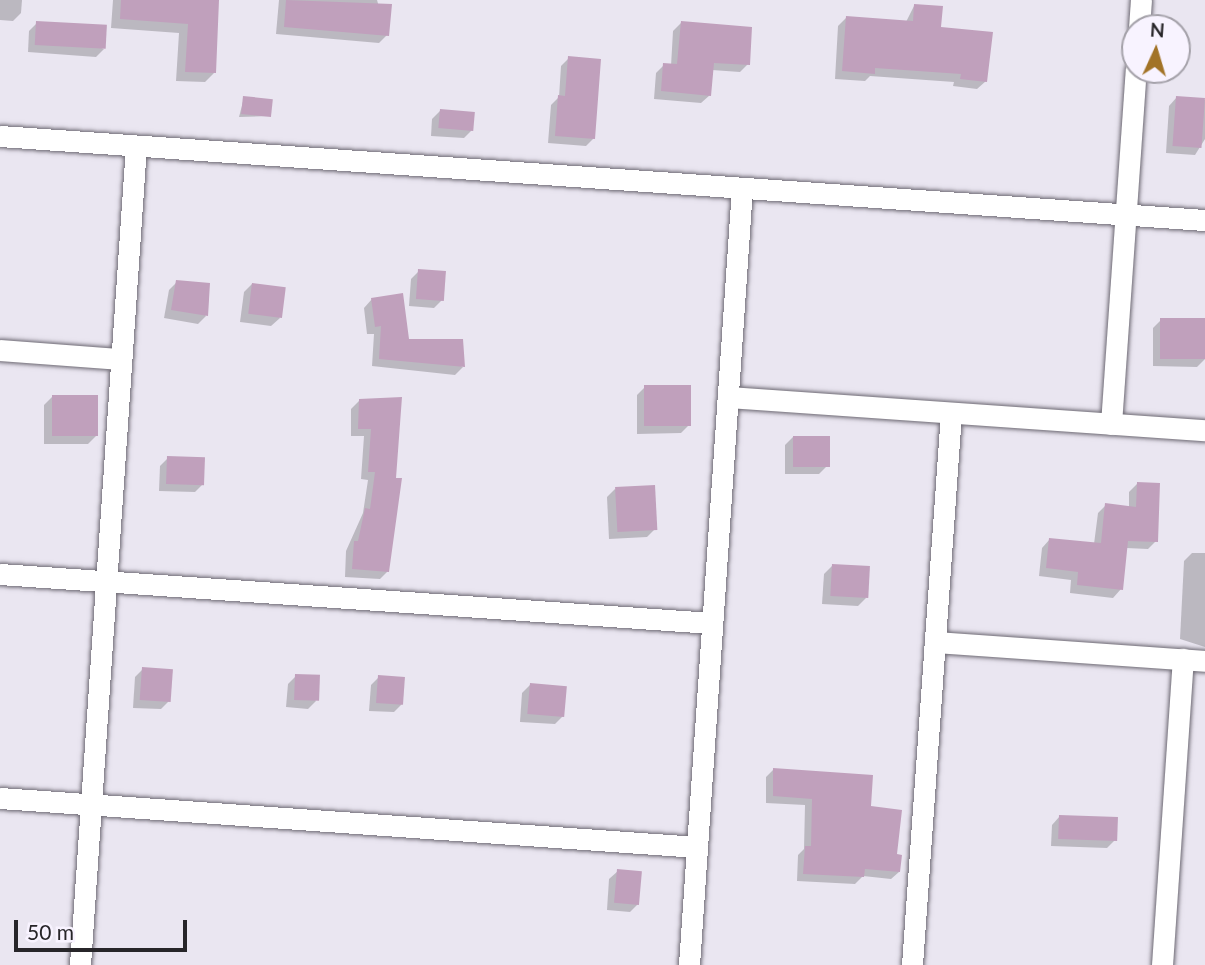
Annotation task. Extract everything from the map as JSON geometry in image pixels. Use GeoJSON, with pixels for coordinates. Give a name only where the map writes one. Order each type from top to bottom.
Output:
{"type":"FeatureCollection","features":[{"type":"Feature","properties":{"kind":"street"},"geometry":{"type":"LineString","coordinates":[[1111,424],[1135,84]]}},
{"type":"Feature","properties":{"kind":"street"},"geometry":{"type":"LineString","coordinates":[[0,136],[1205,220]]}},
{"type":"Feature","properties":{"kind":"street"},"geometry":{"type":"LineString","coordinates":[[80,965],[136,146]]}},
{"type":"Feature","properties":{"kind":"street"},"geometry":{"type":"LineString","coordinates":[[689,965],[742,188]]}},
{"type":"Feature","properties":{"kind":"street"},"geometry":{"type":"LineString","coordinates":[[0,350],[121,359]]}},
{"type":"Feature","properties":{"kind":"street"},"geometry":{"type":"LineString","coordinates":[[728,397],[1205,430]]}},
{"type":"Feature","properties":{"kind":"street"},"geometry":{"type":"LineString","coordinates":[[912,965],[951,413]]}},
{"type":"Feature","properties":{"kind":"street"},"geometry":{"type":"LineString","coordinates":[[0,575],[712,623]]}},
{"type":"Feature","properties":{"kind":"street"},"geometry":{"type":"LineString","coordinates":[[934,642],[1205,661]]}},
{"type":"Feature","properties":{"kind":"street"},"geometry":{"type":"LineString","coordinates":[[1162,965],[1183,659]]}},
{"type":"Feature","properties":{"kind":"street"},"geometry":{"type":"LineString","coordinates":[[0,798],[697,847]]}},
{"type":"Feature","properties":{"kind":"building"},"geometry":{"type":"Polygon","coordinates":[[[121,0],[219,0],[216,73],[185,72],[188,24],[120,19],[121,0]]]}},
{"type":"Feature","properties":{"kind":"building"},"geometry":{"type":"Polygon","coordinates":[[[286,0],[392,4],[389,36],[284,27],[286,0]]]}},
{"type":"Feature","properties":{"kind":"building"},"geometry":{"type":"Polygon","coordinates":[[[914,4],[943,6],[941,27],[993,32],[987,82],[960,79],[961,74],[875,68],[875,74],[842,71],[846,16],[913,21],[914,4]]]}},
{"type":"Feature","properties":{"kind":"building"},"geometry":{"type":"Polygon","coordinates":[[[36,21],[107,25],[106,49],[35,45],[36,21]]]}},
{"type":"Feature","properties":{"kind":"building"},"geometry":{"type":"Polygon","coordinates":[[[681,21],[752,27],[750,65],[714,63],[711,96],[661,91],[663,63],[677,64],[681,21]]]}},
{"type":"Feature","properties":{"kind":"building"},"geometry":{"type":"Polygon","coordinates":[[[568,56],[601,59],[595,139],[555,136],[558,95],[565,96],[568,56]]]}},
{"type":"Feature","properties":{"kind":"building"},"geometry":{"type":"Polygon","coordinates":[[[243,96],[273,99],[271,117],[241,114],[243,96]]]}},
{"type":"Feature","properties":{"kind":"building"},"geometry":{"type":"Polygon","coordinates":[[[1176,96],[1205,98],[1201,148],[1173,146],[1176,96]]]}},
{"type":"Feature","properties":{"kind":"building"},"geometry":{"type":"Polygon","coordinates":[[[440,109],[475,112],[473,131],[438,128],[440,109]]]}},
{"type":"Feature","properties":{"kind":"building"},"geometry":{"type":"Polygon","coordinates":[[[418,269],[446,271],[444,301],[416,299],[418,269]]]}},
{"type":"Feature","properties":{"kind":"building"},"geometry":{"type":"Polygon","coordinates":[[[176,280],[210,283],[208,316],[171,310],[176,280]]]}},
{"type":"Feature","properties":{"kind":"building"},"geometry":{"type":"Polygon","coordinates":[[[252,283],[286,287],[282,318],[248,314],[252,283]]]}},
{"type":"Feature","properties":{"kind":"building"},"geometry":{"type":"Polygon","coordinates":[[[403,293],[409,339],[463,339],[465,367],[379,359],[381,326],[375,327],[371,298],[403,293]]]}},
{"type":"Feature","properties":{"kind":"building"},"geometry":{"type":"Polygon","coordinates":[[[1160,318],[1205,318],[1205,359],[1160,359],[1160,318]]]}},
{"type":"Feature","properties":{"kind":"building"},"geometry":{"type":"Polygon","coordinates":[[[644,385],[691,385],[691,426],[644,426],[644,385]]]}},
{"type":"Feature","properties":{"kind":"building"},"geometry":{"type":"Polygon","coordinates":[[[52,395],[98,395],[98,436],[52,436],[52,395]]]}},
{"type":"Feature","properties":{"kind":"building"},"geometry":{"type":"Polygon","coordinates":[[[402,397],[396,478],[402,478],[389,572],[352,569],[354,541],[358,541],[365,508],[370,509],[375,472],[368,472],[371,429],[358,429],[359,399],[402,397]]]}},
{"type":"Feature","properties":{"kind":"building"},"geometry":{"type":"Polygon","coordinates":[[[793,436],[830,436],[830,467],[793,467],[793,436]]]}},
{"type":"Feature","properties":{"kind":"building"},"geometry":{"type":"Polygon","coordinates":[[[167,456],[205,457],[204,485],[166,484],[167,456]]]}},
{"type":"Feature","properties":{"kind":"building"},"geometry":{"type":"Polygon","coordinates":[[[1137,482],[1160,483],[1158,542],[1128,541],[1123,590],[1077,585],[1078,572],[1046,568],[1049,538],[1101,543],[1105,503],[1136,507],[1137,482]]]}},
{"type":"Feature","properties":{"kind":"building"},"geometry":{"type":"Polygon","coordinates":[[[655,485],[657,530],[617,532],[615,487],[655,485]]]}},
{"type":"Feature","properties":{"kind":"building"},"geometry":{"type":"Polygon","coordinates":[[[832,564],[870,566],[868,598],[830,596],[832,564]]]}},
{"type":"Feature","properties":{"kind":"building"},"geometry":{"type":"Polygon","coordinates":[[[142,667],[173,669],[171,702],[140,700],[142,667]]]}},
{"type":"Feature","properties":{"kind":"building"},"geometry":{"type":"Polygon","coordinates":[[[295,674],[320,675],[319,701],[294,700],[295,674]]]}},
{"type":"Feature","properties":{"kind":"building"},"geometry":{"type":"Polygon","coordinates":[[[378,675],[405,677],[403,705],[376,703],[378,675]]]}},
{"type":"Feature","properties":{"kind":"building"},"geometry":{"type":"Polygon","coordinates":[[[530,683],[567,686],[564,717],[527,714],[530,683]]]}},
{"type":"Feature","properties":{"kind":"building"},"geometry":{"type":"Polygon","coordinates":[[[773,768],[873,775],[871,806],[902,810],[897,854],[902,855],[900,872],[865,869],[864,877],[803,874],[805,846],[811,846],[812,799],[773,796],[773,768]]]}},
{"type":"Feature","properties":{"kind":"building"},"geometry":{"type":"Polygon","coordinates":[[[1059,815],[1118,817],[1117,841],[1058,839],[1059,815]]]}},
{"type":"Feature","properties":{"kind":"building"},"geometry":{"type":"Polygon","coordinates":[[[617,869],[642,871],[639,905],[614,903],[617,869]]]}}]}
